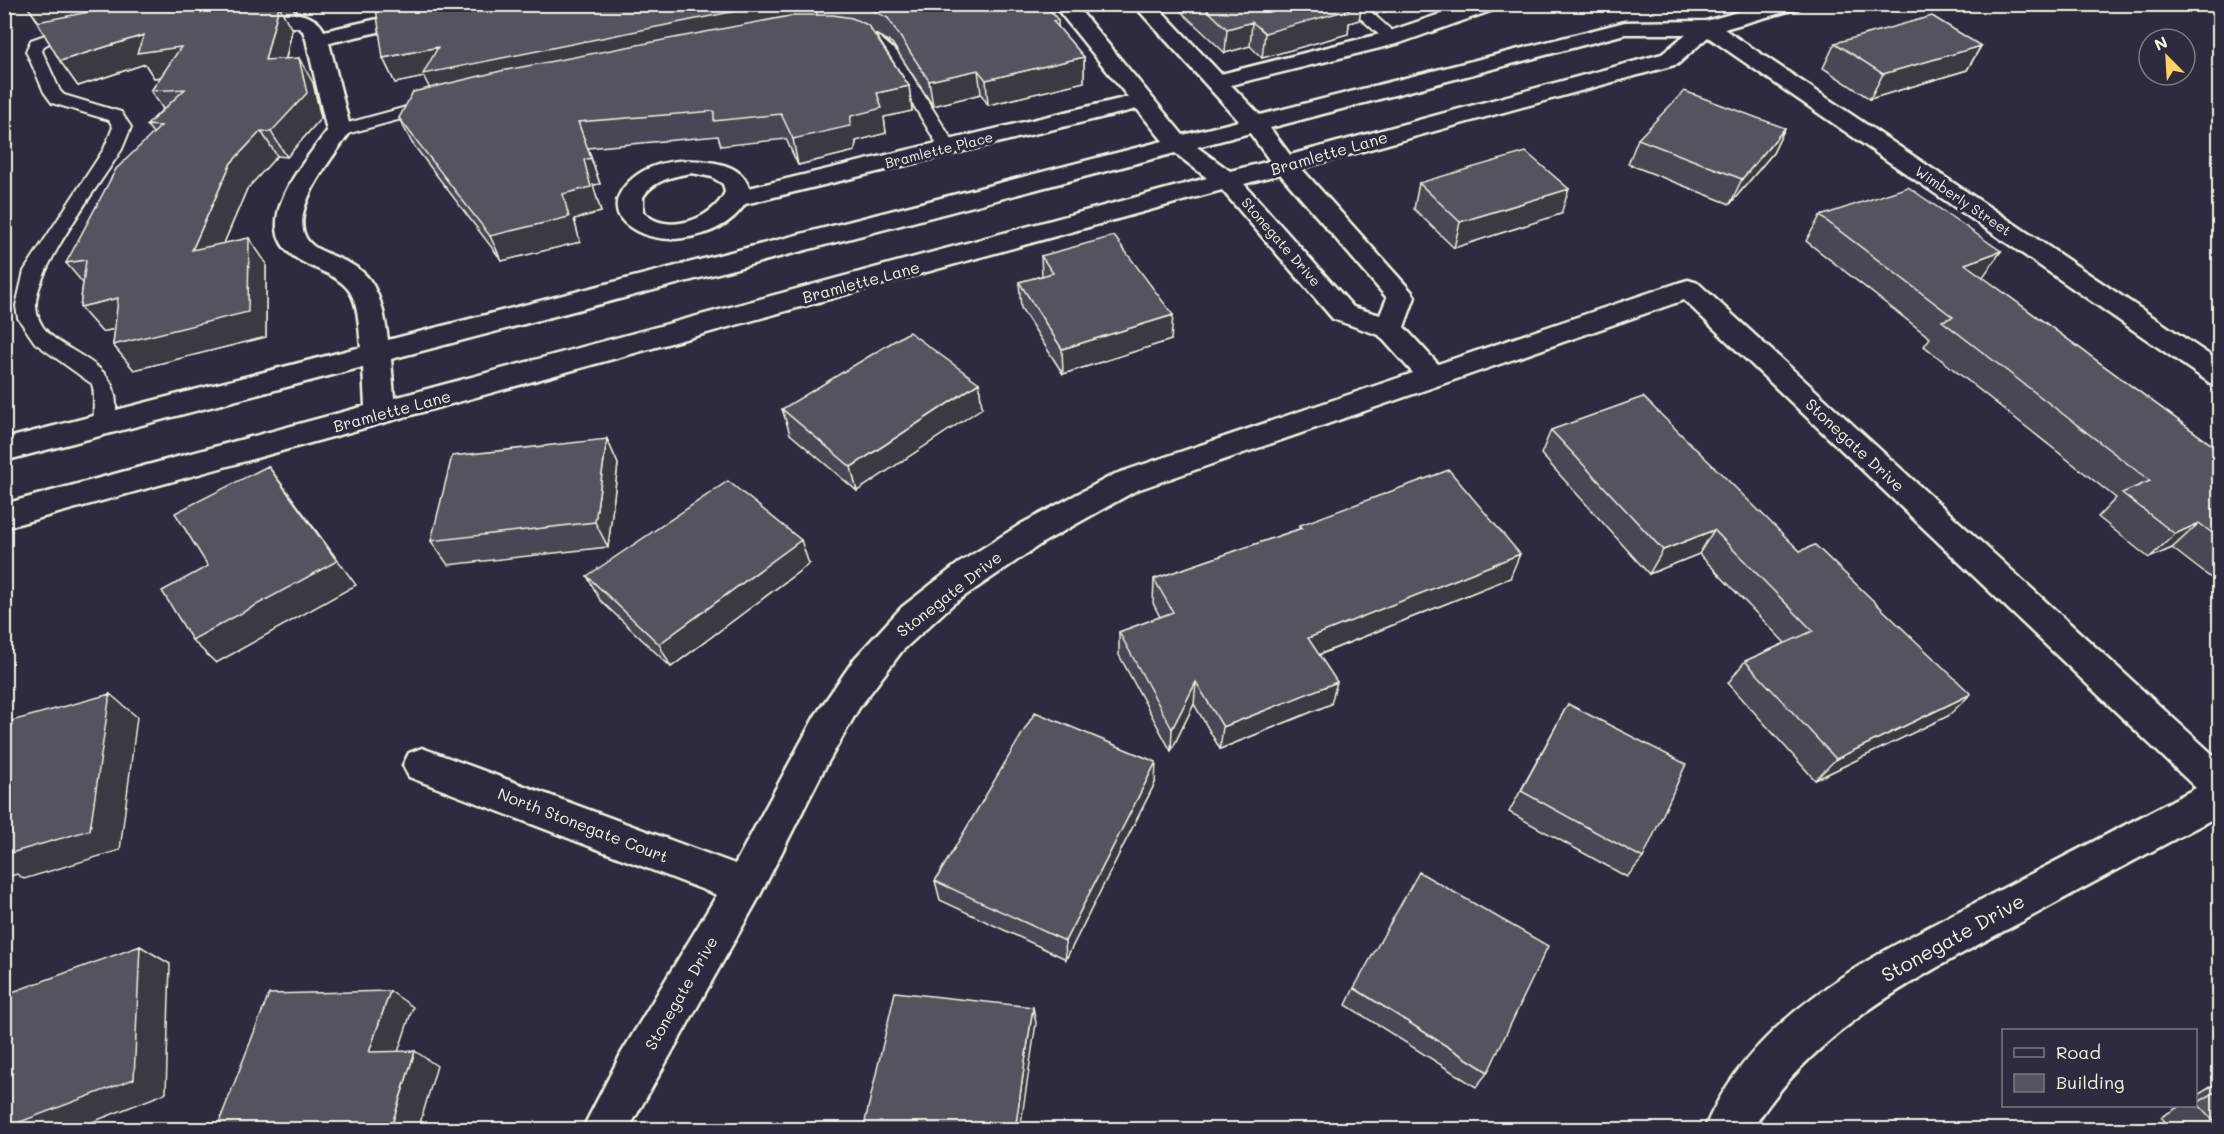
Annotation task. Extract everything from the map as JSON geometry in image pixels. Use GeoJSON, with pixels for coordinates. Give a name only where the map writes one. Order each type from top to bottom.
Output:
{"type":"FeatureCollection","features":[{"type":"Feature","properties":{"kind":"street"},"geometry":{"type":"LineString","coordinates":[[318,39],[476,4]]}},
{"type":"Feature","properties":{"kind":"street"},"geometry":{"type":"LineString","coordinates":[[1063,4],[1178,144]]}},
{"type":"Feature","properties":{"kind":"street"},"geometry":{"type":"LineString","coordinates":[[1143,4],[1255,124],[1285,165],[1401,297],[1389,328],[1432,376]]}},
{"type":"Feature","properties":{"kind":"street"},"geometry":{"type":"LineString","coordinates":[[1215,81],[1392,38],[1492,4]]}},
{"type":"Feature","properties":{"kind":"street","name":"Bramlette Lane"},"geometry":{"type":"LineString","coordinates":[[4,450],[1625,28],[1707,27],[1792,4]]}},
{"type":"Feature","properties":{"kind":"street"},"geometry":{"type":"LineString","coordinates":[[221,20],[301,21],[312,27],[318,39],[339,131],[295,197],[288,217],[290,229],[294,241],[303,250],[347,274],[361,287],[366,299],[381,414]]}},
{"type":"Feature","properties":{"kind":"street","name":"Bramlette Lane"},"geometry":{"type":"LineString","coordinates":[[4,516],[1228,182],[1670,58],[1707,27]]}},
{"type":"Feature","properties":{"kind":"street","name":"Wimberly Street"},"geometry":{"type":"LineString","coordinates":[[1707,27],[2220,376]]}},
{"type":"Feature","properties":{"kind":"street"},"geometry":{"type":"LineString","coordinates":[[51,38],[74,34]]}},
{"type":"Feature","properties":{"kind":"street","name":"Bramlette Place"},"geometry":{"type":"LineString","coordinates":[[736,199],[1141,101]]}},
{"type":"Feature","properties":{"kind":"street","name":"Stonegate Drive"},"geometry":{"type":"LineString","coordinates":[[1178,144],[1228,182],[1343,314],[1389,328]]}},
{"type":"Feature","properties":{"kind":"street","name":"Stonegate Drive"},"geometry":{"type":"LineString","coordinates":[[604,1130],[626,1086],[744,886],[857,681],[891,640],[947,592],[1039,529],[1126,482],[1688,289],[2220,786]]}},
{"type":"Feature","properties":{"kind":"street","name":"North Stonegate Court"},"geometry":{"type":"LineString","coordinates":[[422,765],[744,886]]}},
{"type":"Feature","properties":{"kind":"street","name":"Stonegate Drive"},"geometry":{"type":"LineString","coordinates":[[1726,1130],[1776,1058],[1817,1021],[1863,989],[1910,959],[2220,795]]}},
{"type":"Feature","properties":{"kind":"lane"},"geometry":{"type":"LineString","coordinates":[[1352,4],[1392,38]]}},
{"type":"Feature","properties":{"kind":"lane"},"geometry":{"type":"LineString","coordinates":[[837,32],[872,39],[885,48],[948,148]]}},
{"type":"Feature","properties":{"kind":"lane"},"geometry":{"type":"LineString","coordinates":[[51,38],[37,43],[34,51],[55,96],[62,101],[115,116],[122,127],[113,149],[34,271],[27,291],[26,308],[30,326],[41,338],[96,375],[103,384],[105,424]]}},
{"type":"Feature","properties":{"kind":"lane"},"geometry":{"type":"LineString","coordinates":[[339,131],[449,100]]}},
{"type":"Feature","properties":{"kind":"building"},"geometry":{"type":"Polygon","coordinates":[[[130,4],[279,6],[265,60],[299,58],[307,93],[271,132],[261,131],[231,163],[192,250],[249,238],[248,312],[113,345],[118,298],[80,307],[86,260],[66,263],[116,169],[161,126],[147,125],[185,89],[151,91],[181,47],[137,53],[144,35],[60,61],[37,22],[130,4]]]}},
{"type":"Feature","properties":{"kind":"building"},"geometry":{"type":"Polygon","coordinates":[[[390,4],[783,4],[736,11],[423,74],[438,47],[383,58],[376,8],[390,4]]]}},
{"type":"Feature","properties":{"kind":"building"},"geometry":{"type":"Polygon","coordinates":[[[859,4],[1045,4],[1058,20],[1053,21],[1084,57],[986,80],[978,70],[929,81],[888,18],[859,4]]]}},
{"type":"Feature","properties":{"kind":"building"},"geometry":{"type":"Polygon","coordinates":[[[1201,4],[1346,4],[1352,9],[1265,33],[1252,22],[1227,29],[1201,4]]]}},
{"type":"Feature","properties":{"kind":"building"},"geometry":{"type":"Polygon","coordinates":[[[795,15],[833,15],[852,18],[868,25],[909,86],[877,93],[882,108],[851,116],[850,126],[793,139],[781,114],[714,121],[714,111],[578,122],[591,158],[584,160],[591,187],[563,194],[569,217],[490,236],[399,118],[413,92],[501,71],[795,15]]]}},
{"type":"Feature","properties":{"kind":"building"},"geometry":{"type":"Polygon","coordinates":[[[1932,16],[1981,46],[1883,74],[1835,43],[1932,16]]]}},
{"type":"Feature","properties":{"kind":"building"},"geometry":{"type":"Polygon","coordinates":[[[1684,91],[1785,128],[1742,179],[1638,139],[1684,91]]]}},
{"type":"Feature","properties":{"kind":"building"},"geometry":{"type":"Polygon","coordinates":[[[1526,152],[1569,189],[1460,222],[1419,183],[1526,152]]]}},
{"type":"Feature","properties":{"kind":"building"},"geometry":{"type":"Polygon","coordinates":[[[1908,187],[2001,251],[1965,264],[2220,451],[2220,539],[2199,523],[2175,534],[2122,493],[2150,481],[1942,321],[1953,317],[1820,216],[1908,187]]]}},
{"type":"Feature","properties":{"kind":"building"},"geometry":{"type":"Polygon","coordinates":[[[1114,236],[1173,315],[1062,349],[1019,282],[1053,273],[1041,256],[1114,236]]]}},
{"type":"Feature","properties":{"kind":"building"},"geometry":{"type":"Polygon","coordinates":[[[909,332],[979,383],[851,467],[782,409],[909,332]]]}},
{"type":"Feature","properties":{"kind":"building"},"geometry":{"type":"Polygon","coordinates":[[[1643,397],[1800,551],[1815,545],[1971,694],[1836,759],[1745,661],[1813,631],[1714,530],[1663,550],[1551,430],[1643,397]]]}},
{"type":"Feature","properties":{"kind":"building"},"geometry":{"type":"Polygon","coordinates":[[[607,439],[595,522],[431,541],[452,456],[607,439]]]}},
{"type":"Feature","properties":{"kind":"building"},"geometry":{"type":"Polygon","coordinates":[[[268,466],[337,561],[192,640],[162,591],[208,566],[175,513],[268,466]]]}},
{"type":"Feature","properties":{"kind":"building"},"geometry":{"type":"Polygon","coordinates":[[[1449,470],[1520,554],[1308,638],[1337,682],[1223,727],[1196,682],[1172,729],[1119,632],[1173,612],[1154,579],[1302,528],[1300,525],[1449,470]]]}},
{"type":"Feature","properties":{"kind":"building"},"geometry":{"type":"Polygon","coordinates":[[[728,481],[801,540],[659,644],[587,576],[728,481]]]}},
{"type":"Feature","properties":{"kind":"building"},"geometry":{"type":"Polygon","coordinates":[[[110,694],[90,830],[4,855],[4,723],[110,694]]]}},
{"type":"Feature","properties":{"kind":"building"},"geometry":{"type":"Polygon","coordinates":[[[1568,704],[1686,764],[1643,858],[1521,791],[1568,704]]]}},
{"type":"Feature","properties":{"kind":"building"},"geometry":{"type":"Polygon","coordinates":[[[1035,712],[1156,762],[1065,941],[935,881],[1035,712]]]}},
{"type":"Feature","properties":{"kind":"building"},"geometry":{"type":"Polygon","coordinates":[[[1419,872],[1548,946],[1488,1072],[1354,988],[1419,872]]]}},
{"type":"Feature","properties":{"kind":"building"},"geometry":{"type":"Polygon","coordinates":[[[140,946],[134,1079],[4,1128],[4,995],[140,946]]]}},
{"type":"Feature","properties":{"kind":"building"},"geometry":{"type":"Polygon","coordinates":[[[390,991],[369,1052],[415,1051],[390,1130],[216,1130],[269,994],[390,991]]]}},
{"type":"Feature","properties":{"kind":"building"},"geometry":{"type":"Polygon","coordinates":[[[895,992],[1033,1007],[1015,1130],[863,1130],[895,992]]]}},
{"type":"Feature","properties":{"kind":"building"},"geometry":{"type":"Polygon","coordinates":[[[2220,1089],[2220,1128],[2197,1103],[2220,1089]]]}},
{"type":"Feature","properties":{"kind":"building"},"geometry":{"type":"Polygon","coordinates":[[[811,1127],[839,1130],[810,1130],[811,1127]]]}}]}
